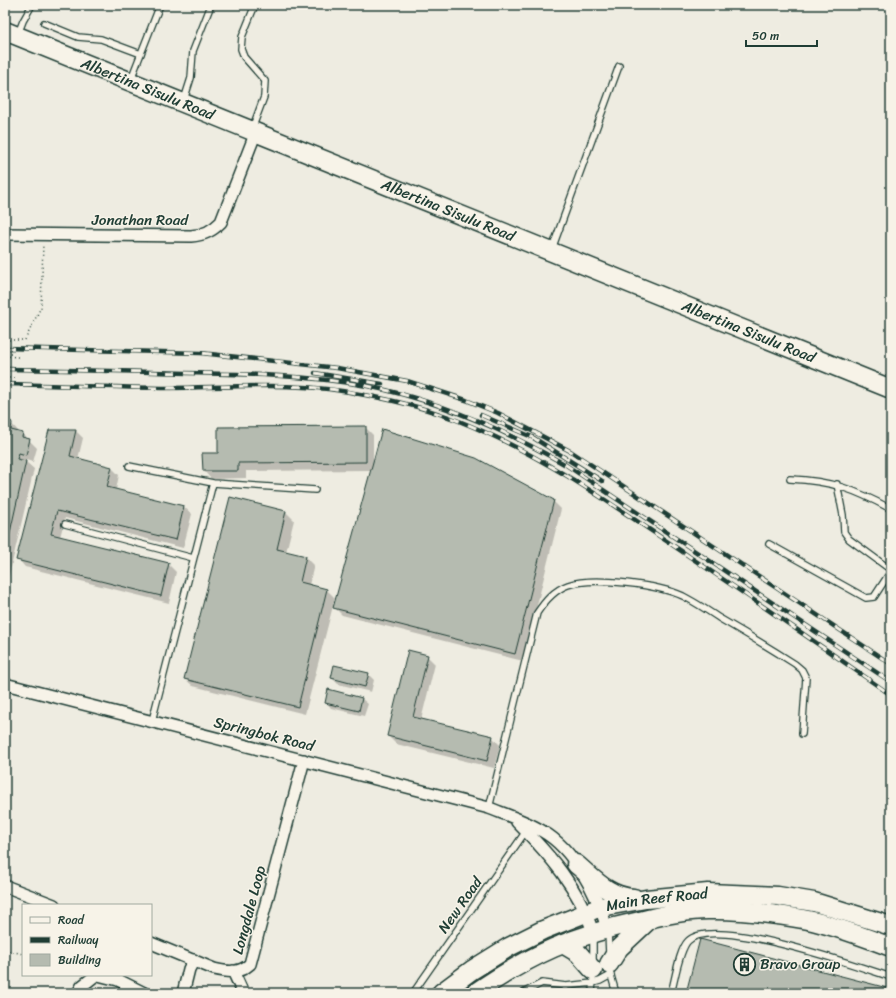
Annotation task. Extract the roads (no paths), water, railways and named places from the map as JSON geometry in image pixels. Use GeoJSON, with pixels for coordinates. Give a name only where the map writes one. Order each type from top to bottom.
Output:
{"type":"FeatureCollection","features":[{"type":"Feature","properties":{"kind":"main road","name":"Albertina Sisulu Road"},"geometry":{"type":"LineString","coordinates":[[11,33],[891,388]]}},
{"type":"Feature","properties":{"kind":"main road"},"geometry":{"type":"LineString","coordinates":[[576,864],[602,886],[615,894],[624,898],[646,899]]}},
{"type":"Feature","properties":{"kind":"main road","name":"Main Reef Road"},"geometry":{"type":"LineString","coordinates":[[441,993],[472,970],[509,948],[544,930],[594,910],[646,899],[708,893],[778,896],[814,902],[891,926]]}},
{"type":"Feature","properties":{"kind":"main road","name":"Main Reef Road"},"geometry":{"type":"LineString","coordinates":[[475,993],[509,970],[541,952],[600,930],[681,912],[702,910],[752,911],[808,920],[891,947]]}},
{"type":"Feature","properties":{"kind":"main road"},"geometry":{"type":"LineString","coordinates":[[563,944],[578,953],[602,973],[619,948],[650,918]]}},
{"type":"Feature","properties":{"kind":"street","name":"Jonathan Road"},"geometry":{"type":"LineString","coordinates":[[5,234],[202,235],[213,230],[221,222],[254,131]]}},
{"type":"Feature","properties":{"kind":"street","name":"Springbok Road"},"geometry":{"type":"LineString","coordinates":[[5,684],[489,808],[514,818],[544,831],[565,848],[576,864],[600,930]]}},
{"type":"Feature","properties":{"kind":"street","name":"Longdale Loop"},"geometry":{"type":"LineString","coordinates":[[152,943],[214,969],[233,971],[245,968],[253,958],[304,760]]}},
{"type":"Feature","properties":{"kind":"street","name":"Springbok Road"},"geometry":{"type":"LineString","coordinates":[[514,818],[543,848],[594,910]]}},
{"type":"Feature","properties":{"kind":"street"},"geometry":{"type":"LineString","coordinates":[[5,886],[51,904]]}},
{"type":"Feature","properties":{"kind":"street"},"geometry":{"type":"LineString","coordinates":[[183,993],[189,969],[194,960]]}},
{"type":"Feature","properties":{"kind":"street"},"geometry":{"type":"LineString","coordinates":[[233,971],[243,993]]}},
{"type":"Feature","properties":{"kind":"street"},"geometry":{"type":"LineString","coordinates":[[78,993],[82,986],[96,976]]}},
{"type":"Feature","properties":{"kind":"street"},"geometry":{"type":"LineString","coordinates":[[101,976],[118,980],[144,993]]}},
{"type":"Feature","properties":{"kind":"lane"},"geometry":{"type":"LineString","coordinates":[[11,33],[23,21],[32,5]]}},
{"type":"Feature","properties":{"kind":"lane"},"geometry":{"type":"LineString","coordinates":[[130,81],[160,5]]}},
{"type":"Feature","properties":{"kind":"lane"},"geometry":{"type":"LineString","coordinates":[[183,102],[191,78],[193,51],[211,5]]}},
{"type":"Feature","properties":{"kind":"lane"},"geometry":{"type":"LineString","coordinates":[[254,131],[264,97],[265,81],[244,57],[240,44],[255,5]]}},
{"type":"Feature","properties":{"kind":"lane"},"geometry":{"type":"LineString","coordinates":[[44,23],[78,37],[101,39],[141,54]]}},
{"type":"Feature","properties":{"kind":"lane"},"geometry":{"type":"LineString","coordinates":[[552,251],[619,66]]}},
{"type":"Feature","properties":{"kind":"lane"},"geometry":{"type":"LineString","coordinates":[[129,466],[213,483],[315,490]]}},
{"type":"Feature","properties":{"kind":"lane"},"geometry":{"type":"LineString","coordinates":[[790,479],[815,480],[837,484],[869,497],[891,509]]}},
{"type":"Feature","properties":{"kind":"lane"},"geometry":{"type":"LineString","coordinates":[[152,721],[213,483]]}},
{"type":"Feature","properties":{"kind":"lane"},"geometry":{"type":"LineString","coordinates":[[769,544],[866,598],[874,597],[891,570],[849,539],[844,532],[843,515],[837,484]]}},
{"type":"Feature","properties":{"kind":"lane"},"geometry":{"type":"LineString","coordinates":[[65,524],[193,558]]}},
{"type":"Feature","properties":{"kind":"lane"},"geometry":{"type":"LineString","coordinates":[[489,808],[537,613],[545,601],[555,592],[568,585],[581,582],[623,584],[657,588],[683,596],[795,664],[802,670],[806,678],[802,734]]}},
{"type":"Feature","properties":{"kind":"lane","name":"New Road"},"geometry":{"type":"LineString","coordinates":[[414,993],[526,831]]}},
{"type":"Feature","properties":{"kind":"lane"},"geometry":{"type":"LineString","coordinates":[[592,993],[602,973],[600,930]]}},
{"type":"Feature","properties":{"kind":"lane"},"geometry":{"type":"LineString","coordinates":[[600,930],[602,973],[616,993]]}},
{"type":"Feature","properties":{"kind":"lane"},"geometry":{"type":"LineString","coordinates":[[671,993],[684,946],[693,937],[701,935],[732,935],[764,940],[891,977]]}},
{"type":"Feature","properties":{"kind":"lane"},"geometry":{"type":"LineString","coordinates":[[523,993],[542,983],[566,986],[602,973]]}},
{"type":"Feature","properties":{"kind":"lane"},"geometry":{"type":"LineString","coordinates":[[565,993],[566,986]]}},
{"type":"Feature","properties":{"kind":"railway"},"geometry":{"type":"LineString","coordinates":[[5,348],[201,353],[337,368],[407,381],[466,400],[498,413],[572,452],[891,664]]}},
{"type":"Feature","properties":{"kind":"railway"},"geometry":{"type":"LineString","coordinates":[[5,369],[232,374],[322,379],[367,386],[393,392],[445,408],[470,417],[518,439],[566,465],[891,682]]}},
{"type":"Feature","properties":{"kind":"railway"},"geometry":{"type":"LineString","coordinates":[[315,373],[382,384]]}},
{"type":"Feature","properties":{"kind":"railway"},"geometry":{"type":"LineString","coordinates":[[5,384],[150,388],[292,386],[365,395],[425,409],[448,417],[490,434],[520,449],[578,483],[634,519],[891,695]]}},
{"type":"Feature","properties":{"kind":"railway"},"geometry":{"type":"LineString","coordinates":[[481,415],[532,437],[602,481]]}},
{"type":"Feature","properties":{"kind":"place","name":"Bravo Group"},"geometry":{"type":"Point","coordinates":[745,964]}}]}
